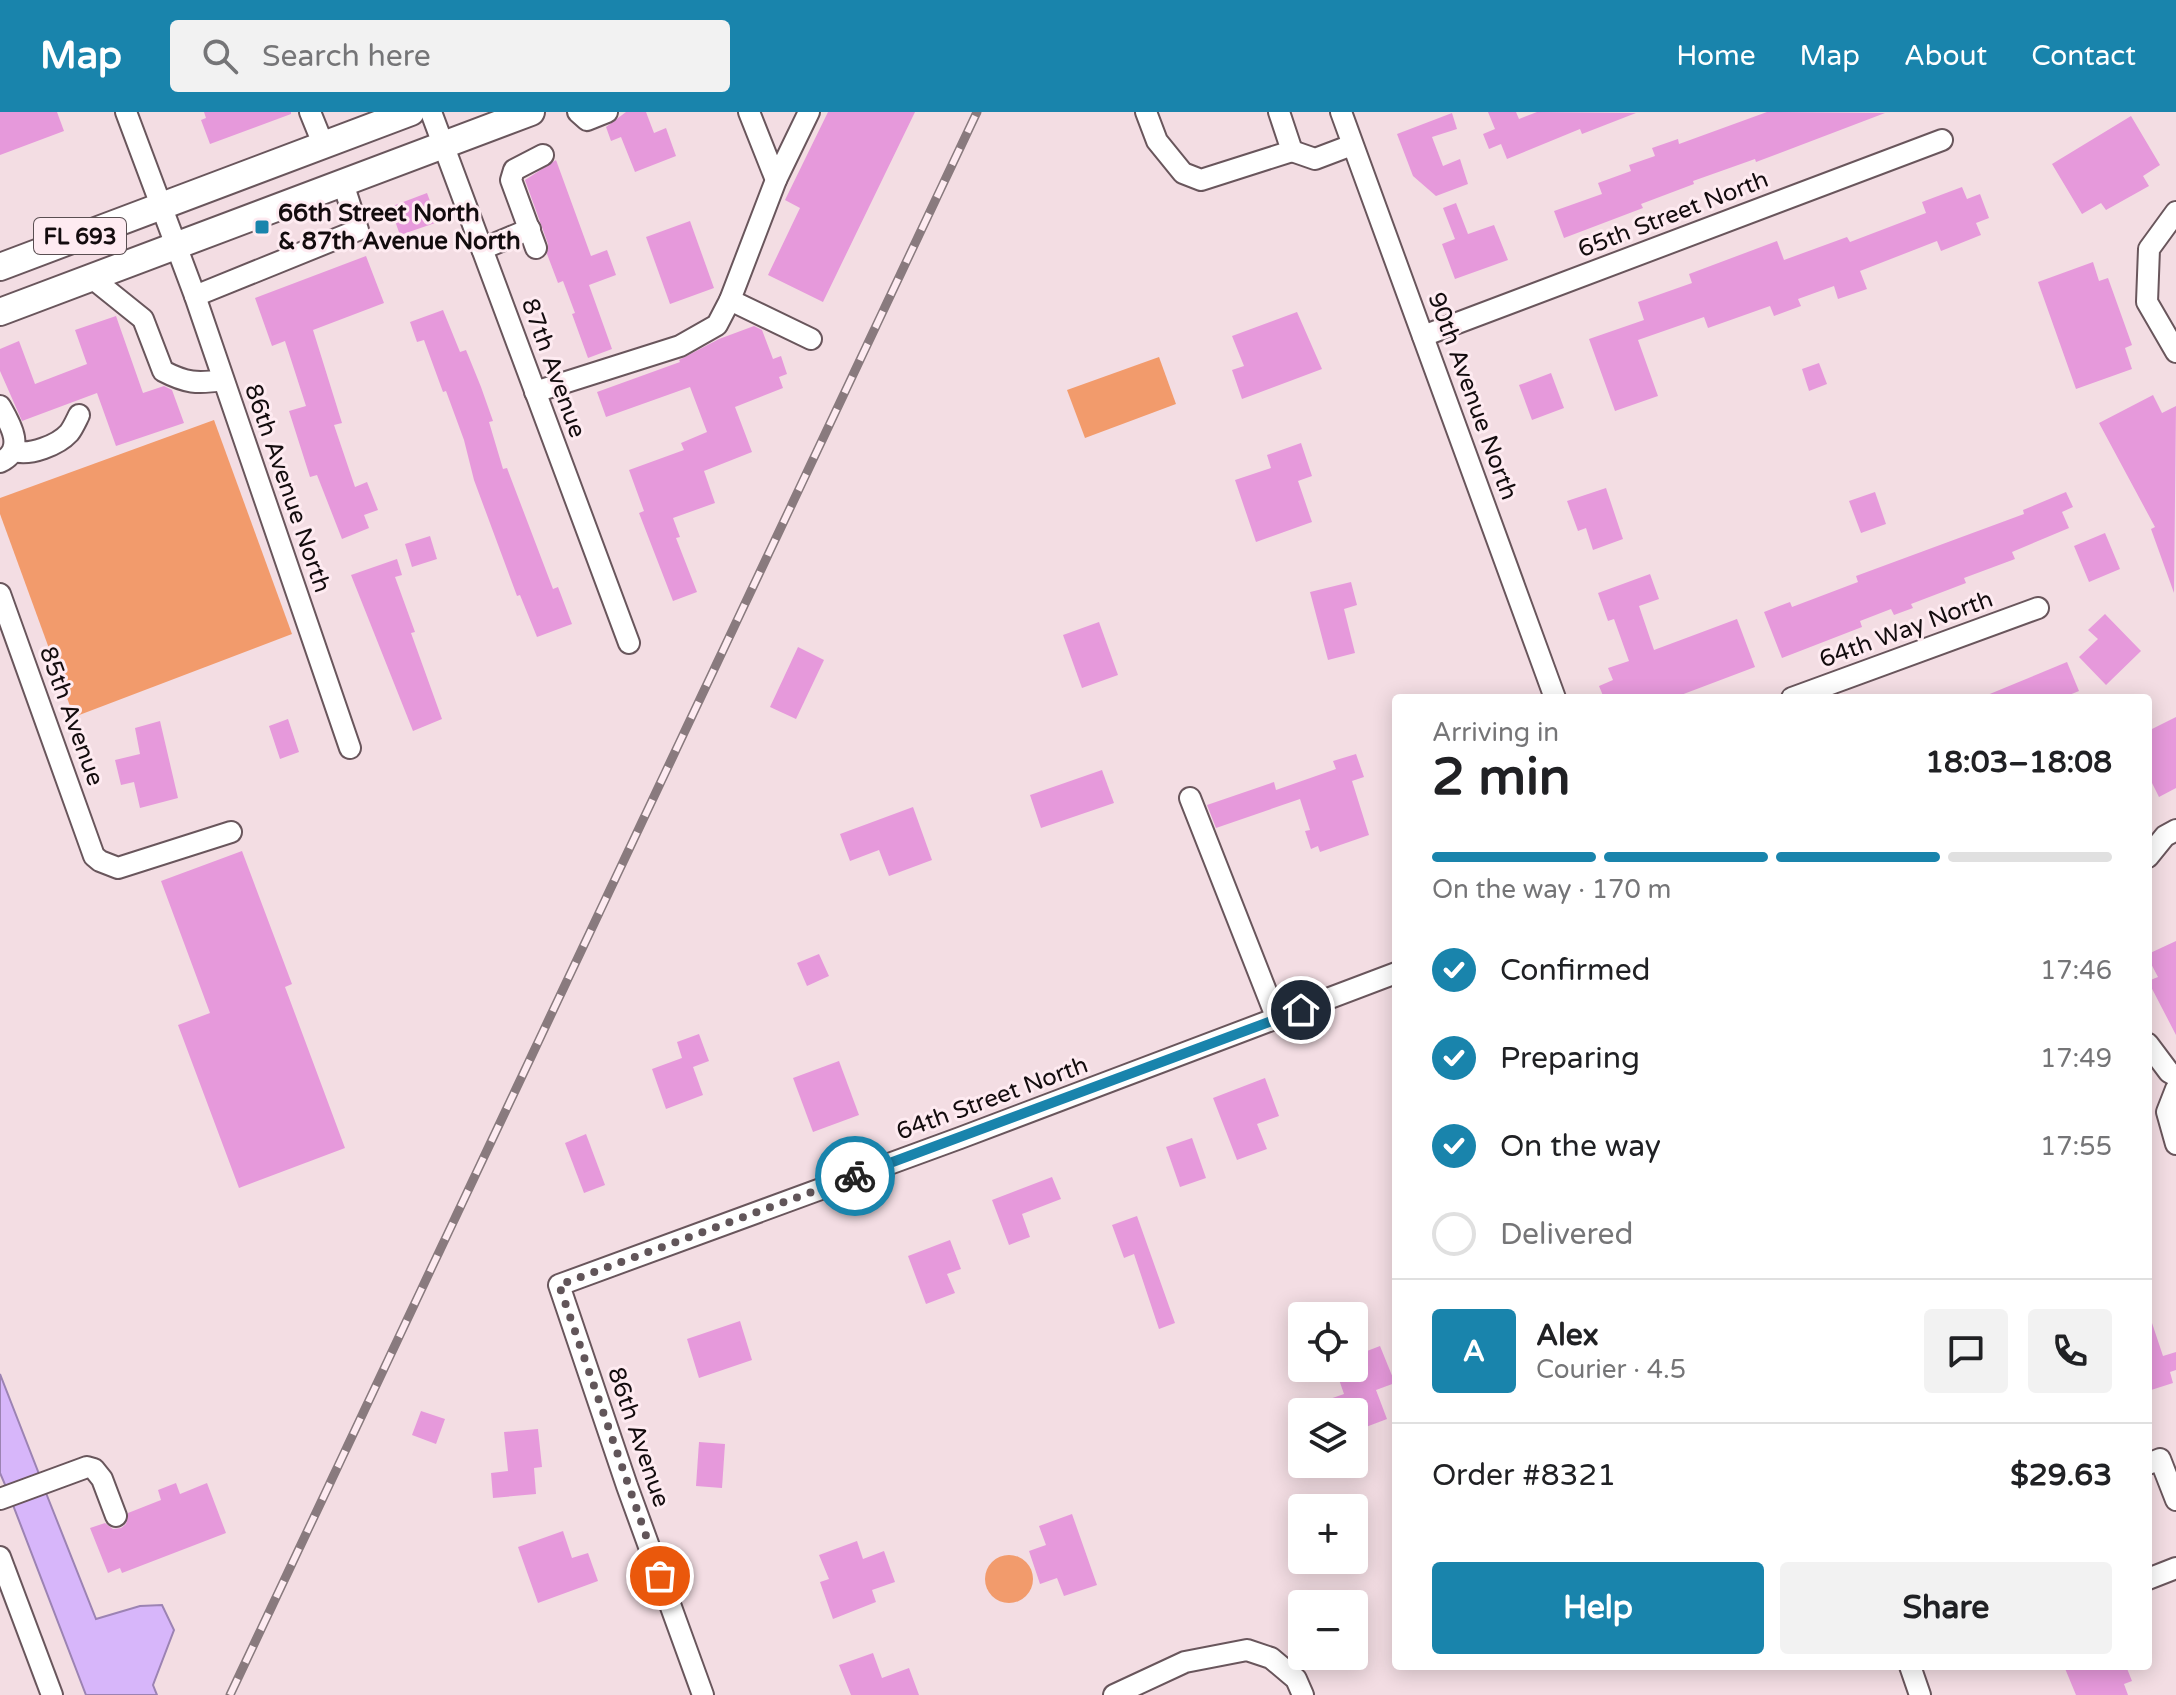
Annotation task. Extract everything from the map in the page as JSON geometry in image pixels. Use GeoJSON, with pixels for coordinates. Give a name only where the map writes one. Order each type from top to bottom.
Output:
{"type":"FeatureCollection","features":[{"type":"Feature","properties":{"kind":"main road","name":"FL 693"},"geometry":{"type":"LineString","coordinates":[[0,267],[411,112]]}},
{"type":"Feature","properties":{"kind":"main road","name":"FL 693"},"geometry":{"type":"LineString","coordinates":[[0,312],[531,112]]}},
{"type":"Feature","properties":{"kind":"street"},"geometry":{"type":"LineString","coordinates":[[126,112],[177,246]]}},
{"type":"Feature","properties":{"kind":"street"},"geometry":{"type":"LineString","coordinates":[[310,112],[323,144]]}},
{"type":"Feature","properties":{"kind":"street","name":"87th Avenue"},"geometry":{"type":"LineString","coordinates":[[431,112],[629,643]]}},
{"type":"Feature","properties":{"kind":"street"},"geometry":{"type":"LineString","coordinates":[[578,112],[587,120],[607,112]]}},
{"type":"Feature","properties":{"kind":"street"},"geometry":{"type":"LineString","coordinates":[[749,112],[776,180]]}},
{"type":"Feature","properties":{"kind":"street"},"geometry":{"type":"LineString","coordinates":[[535,392],[680,346],[717,325],[730,300],[776,180],[809,112]]}},
{"type":"Feature","properties":{"kind":"street"},"geometry":{"type":"LineString","coordinates":[[1146,112],[1157,141],[1183,173],[1201,180],[1292,151],[1315,159],[1352,145]]}},
{"type":"Feature","properties":{"kind":"street"},"geometry":{"type":"LineString","coordinates":[[1279,112],[1292,151]]}},
{"type":"Feature","properties":{"kind":"street","name":"90th Avenue North"},"geometry":{"type":"LineString","coordinates":[[1341,112],[1554,694]]}},
{"type":"Feature","properties":{"kind":"street","name":"65th Street North"},"geometry":{"type":"LineString","coordinates":[[1423,336],[1942,140]]}},
{"type":"Feature","properties":{"kind":"street"},"geometry":{"type":"LineString","coordinates":[[482,249],[533,239],[511,180],[514,170],[543,155]]}},
{"type":"Feature","properties":{"kind":"street"},"geometry":{"type":"LineString","coordinates":[[195,296],[358,230],[343,183]]}},
{"type":"Feature","properties":{"kind":"street"},"geometry":{"type":"LineString","coordinates":[[2176,212],[2149,249],[2147,302],[2176,352]]}},
{"type":"Feature","properties":{"kind":"street","name":"86th Avenue North"},"geometry":{"type":"LineString","coordinates":[[177,246],[350,748]]}},
{"type":"Feature","properties":{"kind":"street"},"geometry":{"type":"LineString","coordinates":[[92,278],[143,319],[163,371],[182,381],[203,383],[223,380]]}},
{"type":"Feature","properties":{"kind":"street"},"geometry":{"type":"LineString","coordinates":[[730,300],[811,339]]}},
{"type":"Feature","properties":{"kind":"street"},"geometry":{"type":"LineString","coordinates":[[0,406],[15,440],[7,456]]}},
{"type":"Feature","properties":{"kind":"street"},"geometry":{"type":"LineString","coordinates":[[7,456],[24,454],[68,434],[79,415]]}},
{"type":"Feature","properties":{"kind":"street","name":"85th Avenue"},"geometry":{"type":"LineString","coordinates":[[0,594],[94,856],[118,868],[231,832]]}},
{"type":"Feature","properties":{"kind":"street","name":"64th Way North"},"geometry":{"type":"LineString","coordinates":[[1803,694],[2038,608]]}},
{"type":"Feature","properties":{"kind":"street"},"geometry":{"type":"LineString","coordinates":[[1190,798],[1277,1019]]}},
{"type":"Feature","properties":{"kind":"street"},"geometry":{"type":"LineString","coordinates":[[2152,852],[2165,836],[2176,830]]}},
{"type":"Feature","properties":{"kind":"street","name":"64th Street North"},"geometry":{"type":"LineString","coordinates":[[559,1285],[1392,975]]}},
{"type":"Feature","properties":{"kind":"street"},"geometry":{"type":"LineString","coordinates":[[2152,1049],[2169,1072],[2176,1076]]}},
{"type":"Feature","properties":{"kind":"street"},"geometry":{"type":"LineString","coordinates":[[2176,1089],[2167,1112],[2176,1144]]}},
{"type":"Feature","properties":{"kind":"street","name":"86th Avenue"},"geometry":{"type":"LineString","coordinates":[[559,1285],[627,1486],[703,1695]]}},
{"type":"Feature","properties":{"kind":"street"},"geometry":{"type":"LineString","coordinates":[[2152,1462],[2160,1459],[2176,1500]]}},
{"type":"Feature","properties":{"kind":"street"},"geometry":{"type":"LineString","coordinates":[[0,1499],[87,1467],[94,1469],[102,1479],[116,1516]]}},
{"type":"Feature","properties":{"kind":"street"},"geometry":{"type":"LineString","coordinates":[[0,1557],[52,1695]]}},
{"type":"Feature","properties":{"kind":"street"},"geometry":{"type":"LineString","coordinates":[[2152,1575],[2176,1568]]}},
{"type":"Feature","properties":{"kind":"street"},"geometry":{"type":"LineString","coordinates":[[1114,1695],[1185,1662],[1247,1650],[1271,1658],[1296,1679],[1303,1695]]}},
{"type":"Feature","properties":{"kind":"street"},"geometry":{"type":"LineString","coordinates":[[1911,1670],[1920,1695]]}},
{"type":"Feature","properties":{"kind":"shaded area"},"geometry":{"type":"Polygon","coordinates":[[[1159,357],[1176,404],[1085,438],[1067,390],[1159,357]]]}},
{"type":"Feature","properties":{"kind":"shaded area"},"geometry":{"type":"Polygon","coordinates":[[[214,420],[292,634],[74,717],[0,514],[0,498],[214,420]]]}},
{"type":"Feature","properties":{"kind":"shaded area"},"geometry":{"type":"Polygon","coordinates":[[[0,1374],[39,1474],[6,1487],[0,1473],[0,1374]]]}},
{"type":"Feature","properties":{"kind":"shaded area"},"geometry":{"type":"Polygon","coordinates":[[[46,1493],[96,1619],[140,1606],[162,1605],[174,1630],[153,1685],[157,1695],[86,1695],[13,1505],[46,1493]]]}},
{"type":"Feature","properties":{"kind":"shaded area"},"geometry":{"type":"Polygon","coordinates":[[[1009,1555],[1026,1562],[1033,1579],[1026,1596],[1009,1603],[992,1596],[985,1579],[992,1562],[1009,1555]]]}},
{"type":"Feature","properties":{"kind":"building"},"geometry":{"type":"Polygon","coordinates":[[[0,112],[57,112],[64,131],[0,155],[0,112]]]}},
{"type":"Feature","properties":{"kind":"building"},"geometry":{"type":"Polygon","coordinates":[[[204,112],[291,114],[210,144],[201,120],[206,118],[204,112]]]}},
{"type":"Feature","properties":{"kind":"building"},"geometry":{"type":"Polygon","coordinates":[[[626,112],[646,112],[654,133],[666,128],[676,156],[635,172],[621,137],[611,141],[606,127],[626,112]]]}},
{"type":"Feature","properties":{"kind":"building"},"geometry":{"type":"Polygon","coordinates":[[[828,112],[915,112],[823,302],[768,275],[800,208],[785,200],[828,112]]]}},
{"type":"Feature","properties":{"kind":"building"},"geometry":{"type":"Polygon","coordinates":[[[1488,112],[1516,112],[1519,119],[1537,112],[1636,113],[1582,134],[1580,129],[1507,159],[1501,144],[1489,149],[1483,134],[1495,129],[1488,112]]]}},
{"type":"Feature","properties":{"kind":"building"},"geometry":{"type":"Polygon","coordinates":[[[1767,112],[1885,113],[1756,162],[1755,159],[1693,181],[1694,184],[1641,204],[1643,208],[1564,238],[1554,211],[1602,194],[1598,183],[1631,171],[1629,165],[1655,156],[1652,148],[1678,139],[1679,144],[1767,112]]]}},
{"type":"Feature","properties":{"kind":"building"},"geometry":{"type":"Polygon","coordinates":[[[1452,113],[1457,129],[1432,137],[1443,166],[1460,159],[1468,184],[1436,196],[1413,176],[1397,134],[1452,113]]]}},
{"type":"Feature","properties":{"kind":"building"},"geometry":{"type":"Polygon","coordinates":[[[2131,116],[2160,165],[2143,176],[2149,186],[2106,210],[2101,203],[2082,214],[2052,164],[2131,116]]]}},
{"type":"Feature","properties":{"kind":"building"},"geometry":{"type":"Polygon","coordinates":[[[556,160],[591,256],[607,250],[616,275],[589,285],[612,349],[588,358],[563,281],[558,283],[547,254],[548,244],[525,180],[556,160]]]}},
{"type":"Feature","properties":{"kind":"building"},"geometry":{"type":"Polygon","coordinates":[[[1962,187],[1967,199],[1980,194],[1989,218],[1976,223],[1981,235],[1941,251],[1937,241],[1860,271],[1867,289],[1838,299],[1834,286],[1798,299],[1801,306],[1774,316],[1770,306],[1708,328],[1704,317],[1638,340],[1658,396],[1615,411],[1589,339],[1644,320],[1638,302],[1692,283],[1689,274],[1777,241],[1784,260],[1847,237],[1850,242],[1926,213],[1922,202],[1962,187]]]}},
{"type":"Feature","properties":{"kind":"building"},"geometry":{"type":"Polygon","coordinates":[[[427,193],[438,222],[400,235],[390,207],[427,193]]]}},
{"type":"Feature","properties":{"kind":"building"},"geometry":{"type":"Polygon","coordinates":[[[1456,203],[1468,234],[1494,225],[1508,260],[1455,279],[1442,244],[1455,239],[1443,208],[1456,203]]]}},
{"type":"Feature","properties":{"kind":"building"},"geometry":{"type":"Polygon","coordinates":[[[690,221],[714,288],[670,304],[646,237],[690,221]]]}},
{"type":"Feature","properties":{"kind":"building"},"geometry":{"type":"Polygon","coordinates":[[[366,256],[384,303],[313,330],[342,423],[334,425],[355,487],[367,482],[378,510],[364,515],[369,528],[342,539],[317,475],[310,477],[289,411],[306,406],[285,341],[272,346],[255,298],[366,256]]]}},
{"type":"Feature","properties":{"kind":"building"},"geometry":{"type":"Polygon","coordinates":[[[2093,262],[2099,281],[2108,278],[2132,345],[2125,348],[2132,369],[2076,389],[2038,282],[2093,262]]]}},
{"type":"Feature","properties":{"kind":"building"},"geometry":{"type":"Polygon","coordinates":[[[443,310],[460,352],[466,350],[493,421],[489,422],[503,469],[507,468],[553,589],[558,587],[572,624],[537,637],[520,595],[517,596],[474,480],[464,440],[446,391],[443,392],[424,340],[417,342],[410,322],[443,310]]]}},
{"type":"Feature","properties":{"kind":"building"},"geometry":{"type":"Polygon","coordinates":[[[1297,312],[1322,369],[1242,399],[1232,370],[1244,366],[1232,336],[1297,312]]]}},
{"type":"Feature","properties":{"kind":"building"},"geometry":{"type":"Polygon","coordinates":[[[116,316],[143,393],[164,386],[172,390],[184,423],[116,446],[97,393],[22,421],[0,371],[0,349],[19,341],[35,384],[87,364],[75,330],[116,316]]]}},
{"type":"Feature","properties":{"kind":"building"},"geometry":{"type":"Polygon","coordinates":[[[754,326],[762,330],[773,359],[781,356],[787,374],[779,377],[783,388],[735,407],[752,452],[704,471],[715,503],[673,518],[680,537],[676,538],[697,592],[673,601],[639,513],[644,511],[629,470],[684,450],[681,443],[707,432],[690,387],[606,417],[597,392],[680,362],[719,339],[754,326]]]}},
{"type":"Feature","properties":{"kind":"building"},"geometry":{"type":"Polygon","coordinates":[[[1819,363],[1827,384],[1809,391],[1802,369],[1819,363]]]}},
{"type":"Feature","properties":{"kind":"building"},"geometry":{"type":"Polygon","coordinates":[[[1551,373],[1564,408],[1532,420],[1519,385],[1551,373]]]}},
{"type":"Feature","properties":{"kind":"building"},"geometry":{"type":"Polygon","coordinates":[[[2153,395],[2162,413],[2176,406],[2174,593],[2151,529],[2155,527],[2099,423],[2153,395]]]}},
{"type":"Feature","properties":{"kind":"building"},"geometry":{"type":"Polygon","coordinates":[[[1301,443],[1312,476],[1298,481],[1312,522],[1256,542],[1235,480],[1271,468],[1267,455],[1301,443]]]}},
{"type":"Feature","properties":{"kind":"building"},"geometry":{"type":"Polygon","coordinates":[[[1606,488],[1623,539],[1593,550],[1586,528],[1578,531],[1567,501],[1606,488]]]}},
{"type":"Feature","properties":{"kind":"building"},"geometry":{"type":"Polygon","coordinates":[[[1875,492],[1886,524],[1861,533],[1849,501],[1875,492]]]}},
{"type":"Feature","properties":{"kind":"building"},"geometry":{"type":"Polygon","coordinates":[[[2066,492],[2073,507],[2062,512],[2069,528],[2012,552],[2015,559],[1964,578],[1966,583],[1911,604],[1913,608],[1894,615],[1891,609],[1860,621],[1862,627],[1782,658],[1764,612],[1790,602],[1792,607],[1858,582],[1856,576],[2024,514],[2023,510],[2066,492]]]}},
{"type":"Feature","properties":{"kind":"building"},"geometry":{"type":"Polygon","coordinates":[[[2105,533],[2120,569],[2089,582],[2074,546],[2105,533]]]}},
{"type":"Feature","properties":{"kind":"building"},"geometry":{"type":"Polygon","coordinates":[[[430,536],[437,559],[412,567],[405,544],[430,536]]]}},
{"type":"Feature","properties":{"kind":"building"},"geometry":{"type":"Polygon","coordinates":[[[397,559],[402,575],[395,577],[415,632],[411,633],[442,719],[413,731],[351,575],[397,559]]]}},
{"type":"Feature","properties":{"kind":"building"},"geometry":{"type":"Polygon","coordinates":[[[1650,574],[1659,599],[1639,606],[1654,650],[1737,619],[1755,667],[1684,694],[1602,694],[1599,686],[1613,680],[1608,668],[1629,661],[1614,619],[1608,621],[1598,593],[1650,574]]]}},
{"type":"Feature","properties":{"kind":"building"},"geometry":{"type":"Polygon","coordinates":[[[1351,582],[1357,605],[1344,609],[1355,653],[1328,660],[1310,592],[1351,582]]]}},
{"type":"Feature","properties":{"kind":"building"},"geometry":{"type":"Polygon","coordinates":[[[2105,614],[2141,651],[2106,685],[2079,657],[2098,639],[2088,630],[2105,614]]]}},
{"type":"Feature","properties":{"kind":"building"},"geometry":{"type":"Polygon","coordinates":[[[1099,622],[1118,675],[1082,688],[1063,635],[1099,622]]]}},
{"type":"Feature","properties":{"kind":"building"},"geometry":{"type":"Polygon","coordinates":[[[798,647],[824,660],[796,719],[770,707],[798,647]]]}},
{"type":"Feature","properties":{"kind":"building"},"geometry":{"type":"Polygon","coordinates":[[[2067,662],[2079,691],[2072,694],[1990,694],[2067,662]]]}},
{"type":"Feature","properties":{"kind":"building"},"geometry":{"type":"Polygon","coordinates":[[[2176,717],[2176,788],[2159,797],[2152,783],[2152,729],[2176,717]]]}},
{"type":"Feature","properties":{"kind":"building"},"geometry":{"type":"Polygon","coordinates":[[[288,719],[299,752],[280,759],[269,726],[288,719]]]}},
{"type":"Feature","properties":{"kind":"building"},"geometry":{"type":"Polygon","coordinates":[[[160,721],[178,798],[140,808],[134,782],[121,785],[115,760],[140,754],[135,728],[160,721]]]}},
{"type":"Feature","properties":{"kind":"building"},"geometry":{"type":"Polygon","coordinates":[[[1356,754],[1364,777],[1352,781],[1369,835],[1320,852],[1318,846],[1311,849],[1305,831],[1310,830],[1300,799],[1216,828],[1207,805],[1274,782],[1276,790],[1336,769],[1333,761],[1356,754]]]}},
{"type":"Feature","properties":{"kind":"building"},"geometry":{"type":"Polygon","coordinates":[[[1102,770],[1114,803],[1041,828],[1030,795],[1102,770]]]}},
{"type":"Feature","properties":{"kind":"building"},"geometry":{"type":"Polygon","coordinates":[[[913,807],[932,860],[889,876],[879,850],[850,861],[840,834],[913,807]]]}},
{"type":"Feature","properties":{"kind":"building"},"geometry":{"type":"Polygon","coordinates":[[[242,851],[292,984],[285,987],[345,1148],[239,1188],[178,1025],[210,1013],[161,881],[242,851]]]}},
{"type":"Feature","properties":{"kind":"building"},"geometry":{"type":"Polygon","coordinates":[[[2176,941],[2176,1035],[2152,989],[2152,979],[2158,977],[2152,966],[2152,952],[2176,941]]]}},
{"type":"Feature","properties":{"kind":"building"},"geometry":{"type":"Polygon","coordinates":[[[819,954],[829,976],[807,986],[797,963],[819,954]]]}},
{"type":"Feature","properties":{"kind":"building"},"geometry":{"type":"Polygon","coordinates":[[[699,1034],[709,1061],[693,1067],[703,1095],[666,1109],[652,1069],[682,1058],[677,1042],[699,1034]]]}},
{"type":"Feature","properties":{"kind":"building"},"geometry":{"type":"Polygon","coordinates":[[[839,1061],[859,1115],[813,1132],[793,1078],[839,1061]]]}},
{"type":"Feature","properties":{"kind":"building"},"geometry":{"type":"Polygon","coordinates":[[[1265,1078],[1279,1116],[1257,1124],[1267,1149],[1237,1160],[1213,1098],[1265,1078]]]}},
{"type":"Feature","properties":{"kind":"building"},"geometry":{"type":"Polygon","coordinates":[[[586,1134],[605,1185],[584,1193],[565,1143],[586,1134]]]}},
{"type":"Feature","properties":{"kind":"building"},"geometry":{"type":"Polygon","coordinates":[[[1192,1138],[1206,1178],[1180,1187],[1166,1147],[1192,1138]]]}},
{"type":"Feature","properties":{"kind":"building"},"geometry":{"type":"Polygon","coordinates":[[[1052,1177],[1061,1199],[1022,1214],[1030,1237],[1009,1245],[992,1200],[1052,1177]]]}},
{"type":"Feature","properties":{"kind":"building"},"geometry":{"type":"Polygon","coordinates":[[[1137,1216],[1175,1323],[1159,1329],[1134,1254],[1124,1258],[1112,1225],[1137,1216]]]}},
{"type":"Feature","properties":{"kind":"building"},"geometry":{"type":"Polygon","coordinates":[[[950,1240],[961,1269],[947,1274],[955,1293],[926,1304],[908,1256],[950,1240]]]}},
{"type":"Feature","properties":{"kind":"building"},"geometry":{"type":"Polygon","coordinates":[[[740,1321],[752,1360],[699,1378],[687,1339],[740,1321]]]}},
{"type":"Feature","properties":{"kind":"building"},"geometry":{"type":"Polygon","coordinates":[[[2152,1323],[2163,1356],[2176,1352],[2176,1370],[2170,1372],[2173,1383],[2152,1390],[2152,1323]]]}},
{"type":"Feature","properties":{"kind":"building"},"geometry":{"type":"Polygon","coordinates":[[[1380,1346],[1392,1376],[1392,1384],[1376,1390],[1387,1419],[1368,1426],[1368,1398],[1332,1398],[1344,1394],[1340,1382],[1368,1382],[1368,1351],[1380,1346]]]}},
{"type":"Feature","properties":{"kind":"building"},"geometry":{"type":"Polygon","coordinates":[[[421,1411],[445,1419],[436,1444],[412,1435],[421,1411]]]}},
{"type":"Feature","properties":{"kind":"building"},"geometry":{"type":"Polygon","coordinates":[[[538,1429],[542,1467],[534,1468],[536,1494],[493,1498],[491,1473],[508,1471],[504,1432],[538,1429]]]}},
{"type":"Feature","properties":{"kind":"building"},"geometry":{"type":"Polygon","coordinates":[[[699,1442],[725,1444],[722,1488],[696,1486],[699,1442]]]}},
{"type":"Feature","properties":{"kind":"building"},"geometry":{"type":"Polygon","coordinates":[[[176,1483],[180,1494],[207,1483],[226,1533],[122,1573],[120,1568],[108,1573],[90,1528],[105,1523],[113,1529],[121,1528],[126,1524],[128,1513],[161,1500],[158,1490],[176,1483]]]}},
{"type":"Feature","properties":{"kind":"building"},"geometry":{"type":"Polygon","coordinates":[[[1072,1514],[1097,1585],[1064,1596],[1057,1578],[1040,1584],[1029,1551],[1046,1545],[1039,1526],[1072,1514]]]}},
{"type":"Feature","properties":{"kind":"building"},"geometry":{"type":"Polygon","coordinates":[[[563,1531],[572,1558],[588,1553],[598,1581],[538,1603],[518,1547],[563,1531]]]}},
{"type":"Feature","properties":{"kind":"building"},"geometry":{"type":"Polygon","coordinates":[[[857,1541],[863,1559],[884,1551],[895,1582],[872,1590],[876,1602],[833,1619],[820,1582],[829,1579],[819,1555],[857,1541]]]}},
{"type":"Feature","properties":{"kind":"building"},"geometry":{"type":"Polygon","coordinates":[[[873,1653],[882,1678],[909,1668],[919,1695],[851,1695],[839,1665],[873,1653]]]}},
{"type":"Feature","properties":{"kind":"building"},"geometry":{"type":"Polygon","coordinates":[[[2066,1670],[2128,1670],[2132,1681],[2124,1684],[2128,1695],[2076,1695],[2066,1670]]]}},
{"type":"Feature","properties":{"kind":"railway"},"geometry":{"type":"LineString","coordinates":[[230,1695],[977,112]]}},
{"type":"Feature","properties":{"kind":"way so far"},"geometry":{"type":"LineString","coordinates":[[660,1576],[559,1285],[855,1176]]}},
{"type":"Feature","properties":{"kind":"place","name":"66th Street North & 87th Avenue North"},"geometry":{"type":"Point","coordinates":[262,227]}},
{"type":"Feature","properties":{"kind":"route"},"geometry":{"type":"LineString","coordinates":[[855,1176],[1301,1010]]}}]}
